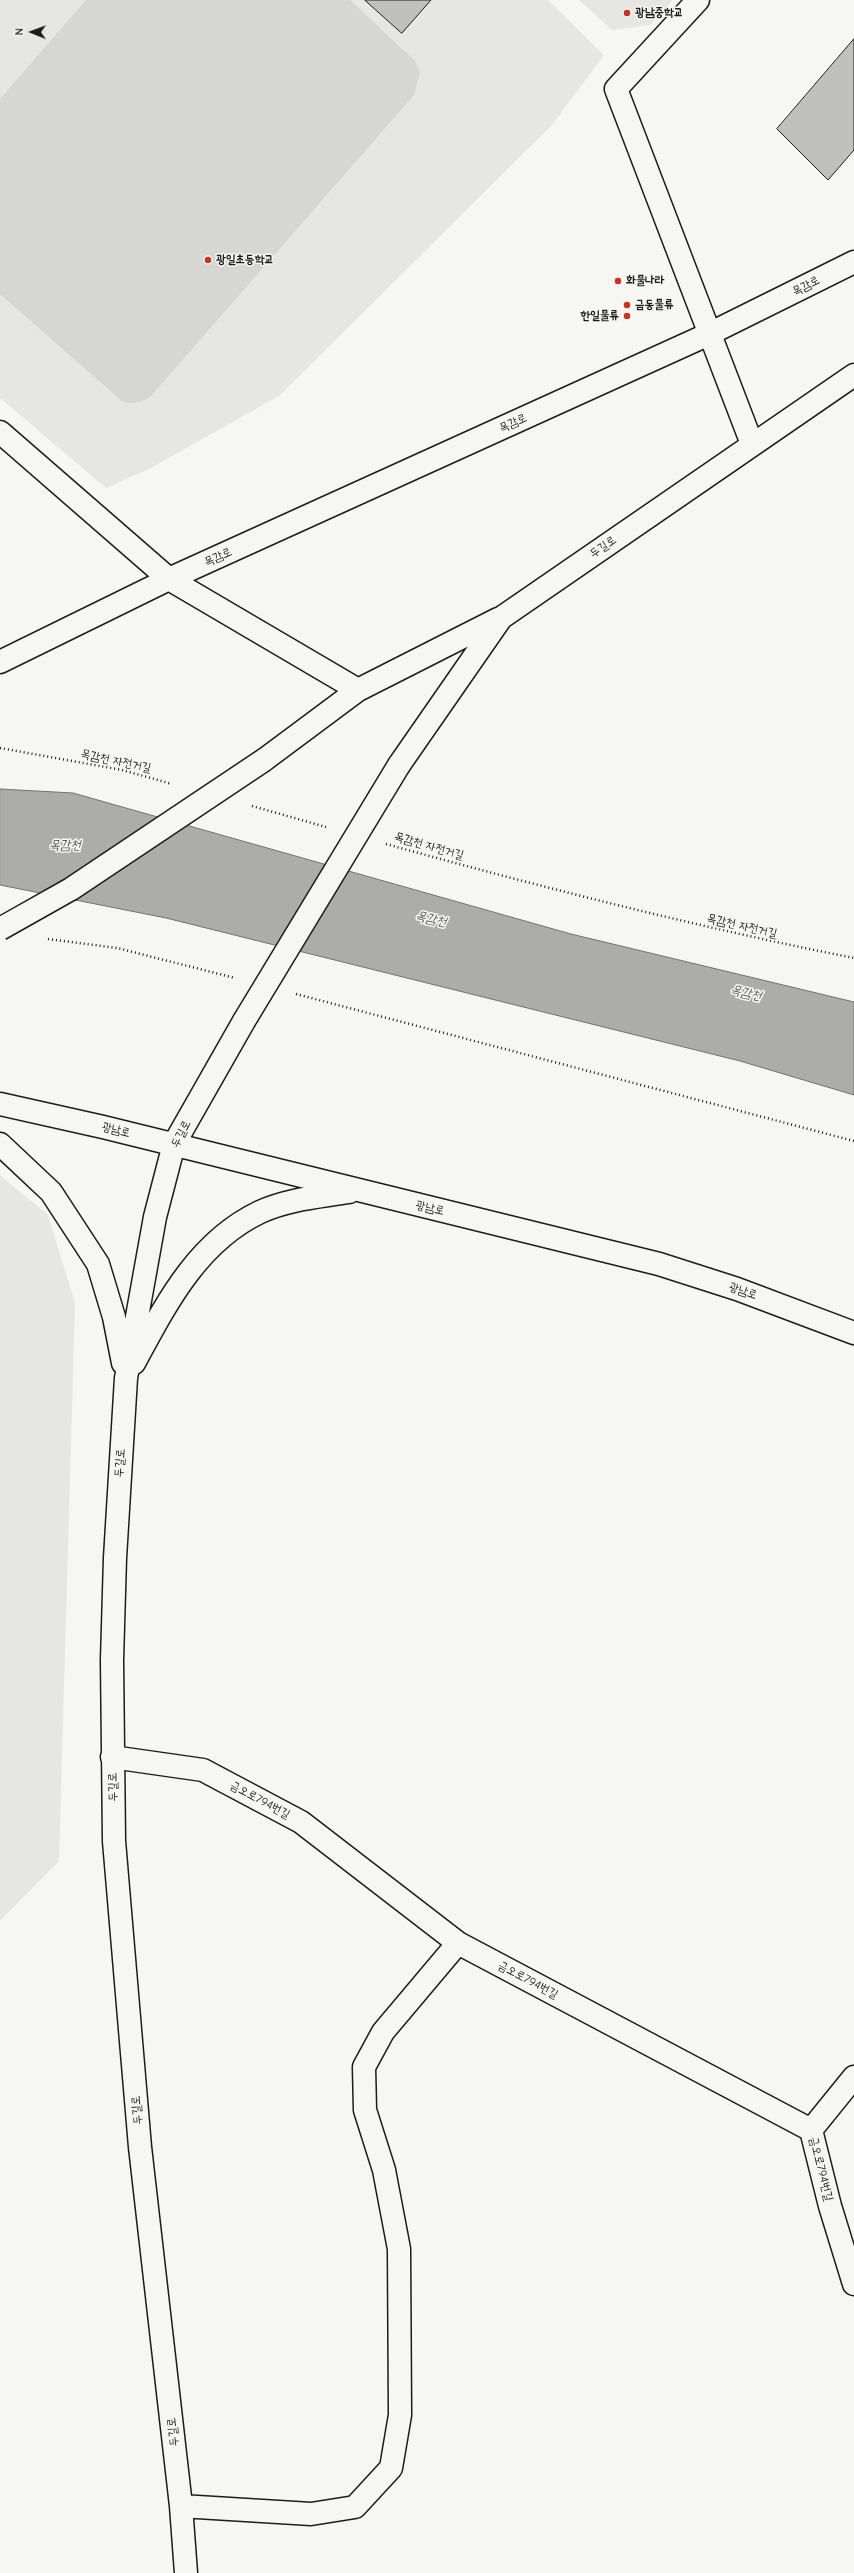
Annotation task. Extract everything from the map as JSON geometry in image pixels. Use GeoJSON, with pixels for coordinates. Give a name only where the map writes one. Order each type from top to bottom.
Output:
{"type":"FeatureCollection","features":[{"type":"Feature","properties":{"kind":"street"},"geometry":{"type":"LineString","coordinates":[[698,0],[616,89],[752,444]]}},
{"type":"Feature","properties":{"kind":"street","name":"목감로"},"geometry":{"type":"LineString","coordinates":[[0,662],[169,579],[710,334],[854,262]]}},
{"type":"Feature","properties":{"kind":"street","name":"두길로"},"geometry":{"type":"LineString","coordinates":[[186,2573],[181,2506],[140,2147],[114,1841],[112,1757],[114,1558],[126,1378],[155,1217],[174,1144],[244,1021],[399,765],[501,618],[752,444],[854,377]]}},
{"type":"Feature","properties":{"kind":"street"},"geometry":{"type":"LineString","coordinates":[[0,432],[169,579],[358,690]]}},
{"type":"Feature","properties":{"kind":"street"},"geometry":{"type":"LineString","coordinates":[[0,929],[71,889],[264,760],[358,690],[501,618]]}},
{"type":"Feature","properties":{"kind":"street","name":"광남로"},"geometry":{"type":"LineString","coordinates":[[0,1104],[174,1144],[659,1264],[737,1289],[854,1333]]}},
{"type":"Feature","properties":{"kind":"street"},"geometry":{"type":"LineString","coordinates":[[0,1144],[51,1192],[98,1264],[114,1317],[126,1378]]}},
{"type":"Feature","properties":{"kind":"street"},"geometry":{"type":"LineString","coordinates":[[126,1378],[181,1280],[208,1249],[223,1236],[261,1212],[294,1201],[359,1191]]}},
{"type":"Feature","properties":{"kind":"street","name":"금오로794번길"},"geometry":{"type":"LineString","coordinates":[[112,1757],[203,1770],[301,1822],[458,1943],[811,2130],[830,2206],[854,2284]]}},
{"type":"Feature","properties":{"kind":"street"},"geometry":{"type":"LineString","coordinates":[[181,2506],[311,2514],[355,2507],[391,2468],[400,2415],[399,2249],[384,2170],[365,2110],[364,2068],[383,2032],[458,1943]]}},
{"type":"Feature","properties":{"kind":"street"},"geometry":{"type":"LineString","coordinates":[[811,2130],[854,2077]]}},
{"type":"Feature","properties":{"kind":"path","name":"목감천 자전거길"},"geometry":{"type":"LineString","coordinates":[[0,748],[122,770],[174,785]]}},
{"type":"Feature","properties":{"kind":"path"},"geometry":{"type":"LineString","coordinates":[[250,806],[333,829]]}},
{"type":"Feature","properties":{"kind":"path","name":"목감천 자전거길"},"geometry":{"type":"LineString","coordinates":[[379,842],[515,880],[727,932],[854,958]]}},
{"type":"Feature","properties":{"kind":"path"},"geometry":{"type":"LineString","coordinates":[[47,939],[117,948],[240,979]]}},
{"type":"Feature","properties":{"kind":"path"},"geometry":{"type":"LineString","coordinates":[[295,993],[854,1141]]}},
{"type":"Feature","properties":{"kind":"shaded area","name":"광일초등학교"},"geometry":{"type":"Polygon","coordinates":[[[0,0],[548,0],[604,55],[552,125],[279,396],[149,469],[106,488],[0,398],[0,0]]]}},
{"type":"Feature","properties":{"kind":"shaded area"},"geometry":{"type":"Polygon","coordinates":[[[86,0],[350,0],[415,61],[420,72],[414,95],[151,396],[141,402],[134,403],[123,402],[0,294],[0,99],[86,0]]]}},
{"type":"Feature","properties":{"kind":"shaded area","name":"광남중학교"},"geometry":{"type":"Polygon","coordinates":[[[579,0],[673,0],[650,25],[612,30],[579,0]]]}},
{"type":"Feature","properties":{"kind":"shaded area"},"geometry":{"type":"Polygon","coordinates":[[[0,1175],[48,1215],[75,1303],[59,1861],[0,1921],[0,1175]]]}},
{"type":"Feature","properties":{"kind":"water","name":"목감천"},"geometry":{"type":"Polygon","coordinates":[[[0,789],[73,793],[571,934],[854,1002],[854,1095],[740,1061],[166,918],[0,885],[0,789]]]}},
{"type":"Feature","properties":{"kind":"building"},"geometry":{"type":"Polygon","coordinates":[[[365,0],[431,0],[402,33],[365,0]]]}},
{"type":"Feature","properties":{"kind":"building"},"geometry":{"type":"Polygon","coordinates":[[[854,39],[854,150],[828,180],[777,129],[854,39]]]}},
{"type":"Feature","properties":{"kind":"place","name":"광남중학교"},"geometry":{"type":"Point","coordinates":[627,13]}},
{"type":"Feature","properties":{"kind":"place","name":"광일초등학교"},"geometry":{"type":"Point","coordinates":[208,260]}},
{"type":"Feature","properties":{"kind":"place","name":"화물나라"},"geometry":{"type":"Point","coordinates":[618,281]}},
{"type":"Feature","properties":{"kind":"place","name":"금동물류"},"geometry":{"type":"Point","coordinates":[627,305]}},
{"type":"Feature","properties":{"kind":"place","name":"한일물류"},"geometry":{"type":"Point","coordinates":[627,316]}}]}
